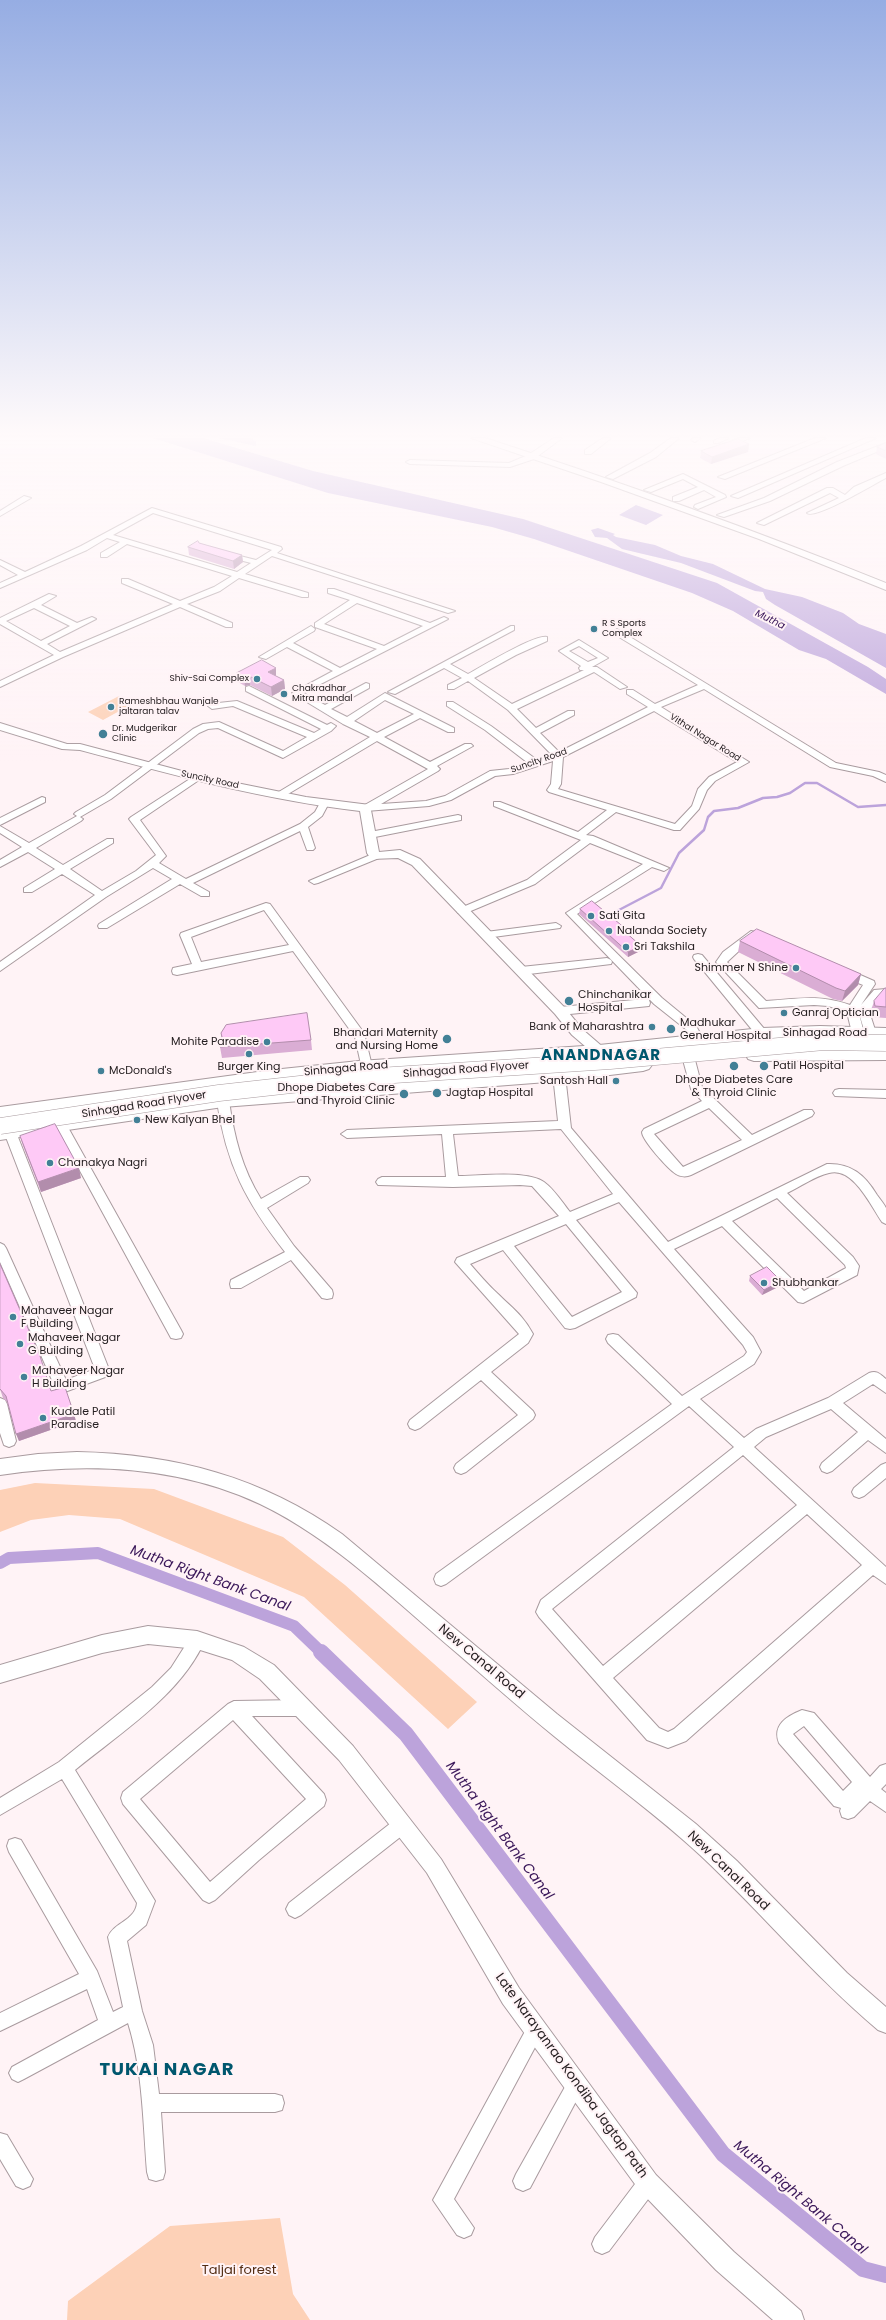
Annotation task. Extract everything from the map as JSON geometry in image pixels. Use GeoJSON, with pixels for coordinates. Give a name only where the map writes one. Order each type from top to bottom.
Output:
{"type":"FeatureCollection","features":[{"type":"Feature","properties":{"kind":"main road","name":"Sinhagad Road"},"geometry":{"type":"LineString","coordinates":[[0,1113],[272,1076],[366,1066],[599,1051],[762,1034],[871,1034]]}},
{"type":"Feature","properties":{"kind":"main road","name":"Sinhagad Road Flyover"},"geometry":{"type":"LineString","coordinates":[[3,1128],[277,1081],[361,1073],[490,1065],[763,1040],[822,1038],[886,1040]]}},
{"type":"Feature","properties":{"kind":"main road","name":"Sinhagad Road Flyover"},"geometry":{"type":"LineString","coordinates":[[3,1128],[219,1093],[363,1078],[610,1060],[824,1042],[886,1043]]}},
{"type":"Feature","properties":{"kind":"main road","name":"Sinhagad Road"},"geometry":{"type":"LineString","coordinates":[[3,1128],[61,1125],[223,1101],[560,1075],[689,1060],[769,1054],[886,1054]]}},
{"type":"Feature","properties":{"kind":"street"},"geometry":{"type":"LineString","coordinates":[[0,586],[85,546]]}},
{"type":"Feature","properties":{"kind":"street"},"geometry":{"type":"LineString","coordinates":[[104,555],[118,546]]}},
{"type":"Feature","properties":{"kind":"street"},"geometry":{"type":"LineString","coordinates":[[144,546],[305,595]]}},
{"type":"Feature","properties":{"kind":"street"},"geometry":{"type":"LineString","coordinates":[[0,684],[60,655],[217,588],[258,564],[278,549],[269,546]]}},
{"type":"Feature","properties":{"kind":"street"},"geometry":{"type":"LineString","coordinates":[[785,546],[886,587]]}},
{"type":"Feature","properties":{"kind":"street"},"geometry":{"type":"LineString","coordinates":[[803,546],[886,580]]}},
{"type":"Feature","properties":{"kind":"street"},"geometry":{"type":"LineString","coordinates":[[217,551],[258,564]]}},
{"type":"Feature","properties":{"kind":"street"},"geometry":{"type":"LineString","coordinates":[[272,554],[451,611]]}},
{"type":"Feature","properties":{"kind":"street"},"geometry":{"type":"LineString","coordinates":[[0,562],[25,575]]}},
{"type":"Feature","properties":{"kind":"street"},"geometry":{"type":"LineString","coordinates":[[125,581],[229,625]]}},
{"type":"Feature","properties":{"kind":"street"},"geometry":{"type":"LineString","coordinates":[[331,591],[431,626]]}},
{"type":"Feature","properties":{"kind":"street"},"geometry":{"type":"LineString","coordinates":[[0,621],[52,596]]}},
{"type":"Feature","properties":{"kind":"street"},"geometry":{"type":"LineString","coordinates":[[356,600],[318,625],[382,648]]}},
{"type":"Feature","properties":{"kind":"street"},"geometry":{"type":"LineString","coordinates":[[35,605],[76,626]]}},
{"type":"Feature","properties":{"kind":"street"},"geometry":{"type":"LineString","coordinates":[[40,644],[92,619]]}},
{"type":"Feature","properties":{"kind":"street"},"geometry":{"type":"LineString","coordinates":[[375,856],[373,853],[366,808],[435,769],[296,693],[382,648],[444,619]]}},
{"type":"Feature","properties":{"kind":"street"},"geometry":{"type":"LineString","coordinates":[[0,621],[60,655]]}},
{"type":"Feature","properties":{"kind":"street"},"geometry":{"type":"LineString","coordinates":[[263,657],[311,628]]}},
{"type":"Feature","properties":{"kind":"street"},"geometry":{"type":"LineString","coordinates":[[392,692],[512,628]]}},
{"type":"Feature","properties":{"kind":"street"},"geometry":{"type":"LineString","coordinates":[[617,632],[833,765],[876,774],[886,779]]}},
{"type":"Feature","properties":{"kind":"street"},"geometry":{"type":"LineString","coordinates":[[451,687],[513,653],[544,639]]}},
{"type":"Feature","properties":{"kind":"street"},"geometry":{"type":"LineString","coordinates":[[286,643],[339,671]]}},
{"type":"Feature","properties":{"kind":"street"},"geometry":{"type":"LineString","coordinates":[[511,708],[586,669],[604,658],[579,643],[563,651],[561,654],[586,669]]}},
{"type":"Feature","properties":{"kind":"street"},"geometry":{"type":"LineString","coordinates":[[444,664],[469,678],[511,708],[558,756],[556,784],[552,790],[614,809]]}},
{"type":"Feature","properties":{"kind":"street","name":"Vithal Nagar Road"},"geometry":{"type":"LineString","coordinates":[[586,669],[594,669],[744,762],[712,779],[703,789],[696,807],[677,828],[614,809]]}},
{"type":"Feature","properties":{"kind":"street"},"geometry":{"type":"LineString","coordinates":[[324,709],[366,686]]}},
{"type":"Feature","properties":{"kind":"street","name":"Suncity Road"},"geometry":{"type":"LineString","coordinates":[[0,726],[66,747],[80,747],[196,778],[324,803],[366,808],[426,804],[448,798],[493,773],[510,772],[558,756],[655,707],[704,686]]}},
{"type":"Feature","properties":{"kind":"street"},"geometry":{"type":"LineString","coordinates":[[249,689],[328,728]]}},
{"type":"Feature","properties":{"kind":"street"},"geometry":{"type":"LineString","coordinates":[[0,864],[29,848],[108,797],[196,731],[214,725],[219,725],[283,755],[312,736],[385,696],[451,730]]}},
{"type":"Feature","properties":{"kind":"street"},"geometry":{"type":"LineString","coordinates":[[212,706],[234,703],[312,736]]}},
{"type":"Feature","properties":{"kind":"street"},"geometry":{"type":"LineString","coordinates":[[450,704],[488,728],[536,764]]}},
{"type":"Feature","properties":{"kind":"street"},"geometry":{"type":"LineString","coordinates":[[535,732],[571,713]]}},
{"type":"Feature","properties":{"kind":"street"},"geometry":{"type":"LineString","coordinates":[[280,795],[376,738],[421,714]]}},
{"type":"Feature","properties":{"kind":"street","name":"Suncity Road"},"geometry":{"type":"LineString","coordinates":[[0,717],[75,741],[80,747]]}},
{"type":"Feature","properties":{"kind":"street"},"geometry":{"type":"LineString","coordinates":[[430,766],[468,746]]}},
{"type":"Feature","properties":{"kind":"street"},"geometry":{"type":"LineString","coordinates":[[0,967],[102,895],[140,873],[161,856],[156,847],[134,819],[196,778]]}},
{"type":"Feature","properties":{"kind":"street"},"geometry":{"type":"LineString","coordinates":[[0,822],[42,800]]}},
{"type":"Feature","properties":{"kind":"street"},"geometry":{"type":"LineString","coordinates":[[103,926],[183,880],[303,826],[319,814],[324,803]]}},
{"type":"Feature","properties":{"kind":"street"},"geometry":{"type":"LineString","coordinates":[[497,804],[590,838],[664,868]]}},
{"type":"Feature","properties":{"kind":"street"},"geometry":{"type":"LineString","coordinates":[[580,835],[614,809]]}},
{"type":"Feature","properties":{"kind":"street"},"geometry":{"type":"LineString","coordinates":[[370,835],[458,818]]}},
{"type":"Feature","properties":{"kind":"street"},"geometry":{"type":"LineString","coordinates":[[303,826],[310,848]]}},
{"type":"Feature","properties":{"kind":"street"},"geometry":{"type":"LineString","coordinates":[[0,829],[102,895]]}},
{"type":"Feature","properties":{"kind":"street"},"geometry":{"type":"LineString","coordinates":[[462,911],[531,882],[590,838]]}},
{"type":"Feature","properties":{"kind":"street"},"geometry":{"type":"LineString","coordinates":[[28,890],[110,841]]}},
{"type":"Feature","properties":{"kind":"street"},"geometry":{"type":"LineString","coordinates":[[314,881],[375,856],[397,854],[404,855],[416,862],[560,1011],[577,1032],[599,1051],[605,1070]]}},
{"type":"Feature","properties":{"kind":"street"},"geometry":{"type":"LineString","coordinates":[[152,863],[205,894]]}},
{"type":"Feature","properties":{"kind":"street"},"geometry":{"type":"LineString","coordinates":[[651,863],[571,913],[658,1001],[692,1029],[698,1040]]}},
{"type":"Feature","properties":{"kind":"street"},"geometry":{"type":"LineString","coordinates":[[198,967],[184,935],[266,906],[294,947],[360,1036],[366,1066]]}},
{"type":"Feature","properties":{"kind":"street"},"geometry":{"type":"LineString","coordinates":[[486,935],[556,926]]}},
{"type":"Feature","properties":{"kind":"street"},"geometry":{"type":"LineString","coordinates":[[763,937],[756,934],[751,935],[727,954],[721,962],[763,1005],[814,1001],[829,1002],[852,1010],[871,1034]]}},
{"type":"Feature","properties":{"kind":"street"},"geometry":{"type":"LineString","coordinates":[[177,971],[294,947]]}},
{"type":"Feature","properties":{"kind":"street"},"geometry":{"type":"LineString","coordinates":[[698,957],[762,1034]]}},
{"type":"Feature","properties":{"kind":"street"},"geometry":{"type":"LineString","coordinates":[[521,971],[607,962]]}},
{"type":"Feature","properties":{"kind":"street"},"geometry":{"type":"LineString","coordinates":[[834,968],[870,984],[852,1010]]}},
{"type":"Feature","properties":{"kind":"street"},"geometry":{"type":"LineString","coordinates":[[871,1034],[863,1010],[878,993],[886,993]]}},
{"type":"Feature","properties":{"kind":"street"},"geometry":{"type":"LineString","coordinates":[[560,1011],[646,1002]]}},
{"type":"Feature","properties":{"kind":"street"},"geometry":{"type":"LineString","coordinates":[[441,1579],[685,1401],[748,1360],[754,1352],[748,1341],[568,1133],[564,1125],[560,1075],[554,1054]]}},
{"type":"Feature","properties":{"kind":"street"},"geometry":{"type":"LineString","coordinates":[[689,1060],[697,1089],[750,1141]]}},
{"type":"Feature","properties":{"kind":"street"},"geometry":{"type":"LineString","coordinates":[[839,1093],[886,1094]]}},
{"type":"Feature","properties":{"kind":"street"},"geometry":{"type":"LineString","coordinates":[[223,1101],[231,1145],[239,1167],[260,1206],[293,1253],[327,1294]]}},
{"type":"Feature","properties":{"kind":"street"},"geometry":{"type":"LineString","coordinates":[[710,1102],[649,1130],[648,1137],[677,1170],[683,1172],[808,1112]]}},
{"type":"Feature","properties":{"kind":"street"},"geometry":{"type":"LineString","coordinates":[[61,1125],[176,1334]]}},
{"type":"Feature","properties":{"kind":"street"},"geometry":{"type":"LineString","coordinates":[[347,1134],[564,1125]]}},
{"type":"Feature","properties":{"kind":"street"},"geometry":{"type":"LineString","coordinates":[[0,1248],[62,1387],[103,1372],[36,1203],[3,1128]]}},
{"type":"Feature","properties":{"kind":"street"},"geometry":{"type":"LineString","coordinates":[[447,1130],[453,1182]]}},
{"type":"Feature","properties":{"kind":"street"},"geometry":{"type":"LineString","coordinates":[[666,1248],[827,1168],[836,1167],[846,1169],[858,1178],[886,1219]]}},
{"type":"Feature","properties":{"kind":"street"},"geometry":{"type":"LineString","coordinates":[[260,1206],[304,1180]]}},
{"type":"Feature","properties":{"kind":"street"},"geometry":{"type":"LineString","coordinates":[[382,1182],[520,1180],[535,1182],[541,1186],[631,1293],[570,1324],[505,1244]]}},
{"type":"Feature","properties":{"kind":"street"},"geometry":{"type":"LineString","coordinates":[[724,1220],[803,1298],[852,1271],[853,1266],[849,1261],[779,1192]]}},
{"type":"Feature","properties":{"kind":"street"},"geometry":{"type":"LineString","coordinates":[[415,1424],[523,1340],[526,1334],[522,1325],[502,1304],[494,1299],[462,1262],[567,1217],[621,1196]]}},
{"type":"Feature","properties":{"kind":"street"},"geometry":{"type":"LineString","coordinates":[[236,1284],[293,1253]]}},
{"type":"Feature","properties":{"kind":"street"},"geometry":{"type":"LineString","coordinates":[[613,1339],[685,1401],[744,1447],[886,1578]]}},
{"type":"Feature","properties":{"kind":"street"},"geometry":{"type":"LineString","coordinates":[[461,1468],[528,1415],[482,1372]]}},
{"type":"Feature","properties":{"kind":"street"},"geometry":{"type":"LineString","coordinates":[[873,1565],[680,1735],[668,1740],[653,1734],[544,1612],[546,1605],[761,1433],[833,1402],[874,1377],[886,1387]]}},
{"type":"Feature","properties":{"kind":"street"},"geometry":{"type":"LineString","coordinates":[[833,1402],[886,1447]]}},
{"type":"Feature","properties":{"kind":"street"},"geometry":{"type":"LineString","coordinates":[[0,1404],[9,1441]]}},
{"type":"Feature","properties":{"kind":"street"},"geometry":{"type":"LineString","coordinates":[[827,1467],[868,1432]]}},
{"type":"Feature","properties":{"kind":"street","name":"New Canal Road"},"geometry":{"type":"LineString","coordinates":[[0,1467],[48,1459],[102,1460],[166,1466],[208,1476],[254,1493],[301,1517],[352,1553],[558,1727],[639,1790],[706,1847],[855,1997],[886,2022]]}},
{"type":"Feature","properties":{"kind":"street"},"geometry":{"type":"LineString","coordinates":[[859,1492],[886,1469]]}},
{"type":"Feature","properties":{"kind":"street"},"geometry":{"type":"LineString","coordinates":[[602,1677],[807,1505]]}},
{"type":"Feature","properties":{"kind":"street","name":"Late Narayanrao Kondiba Jagtap Path"},"geometry":{"type":"LineString","coordinates":[[0,1674],[102,1644],[148,1635],[197,1640],[237,1653],[267,1672],[346,1753],[434,1866],[511,1996],[648,2183],[725,2261],[792,2320]]}},
{"type":"Feature","properties":{"kind":"street"},"geometry":{"type":"LineString","coordinates":[[0,1807],[65,1768],[158,1692],[176,1673],[197,1640]]}},
{"type":"Feature","properties":{"kind":"street"},"geometry":{"type":"LineString","coordinates":[[234,1709],[318,1800],[253,1854],[209,1894],[129,1798],[234,1709],[302,1708]]}},
{"type":"Feature","properties":{"kind":"street"},"geometry":{"type":"LineString","coordinates":[[886,1772],[867,1786],[844,1800],[840,1800],[785,1737],[784,1731],[802,1718],[808,1719],[867,1786],[886,1804]]}},
{"type":"Feature","properties":{"kind":"street"},"geometry":{"type":"LineString","coordinates":[[65,1768],[146,1901],[146,1911],[141,1921],[117,1937],[133,2011],[144,2045],[151,2103],[156,2172]]}},
{"type":"Feature","properties":{"kind":"street"},"geometry":{"type":"LineString","coordinates":[[848,1811],[867,1786]]}},
{"type":"Feature","properties":{"kind":"street"},"geometry":{"type":"LineString","coordinates":[[295,1909],[402,1825]]}},
{"type":"Feature","properties":{"kind":"street"},"geometry":{"type":"LineString","coordinates":[[15,1846],[91,1977],[109,2024]]}},
{"type":"Feature","properties":{"kind":"street"},"geometry":{"type":"LineString","coordinates":[[0,2022],[91,1977]]}},
{"type":"Feature","properties":{"kind":"street"},"geometry":{"type":"LineString","coordinates":[[18,2073],[133,2011]]}},
{"type":"Feature","properties":{"kind":"street"},"geometry":{"type":"LineString","coordinates":[[464,2228],[443,2200],[535,2030]]}},
{"type":"Feature","properties":{"kind":"street"},"geometry":{"type":"LineString","coordinates":[[523,2181],[576,2084]]}},
{"type":"Feature","properties":{"kind":"street"},"geometry":{"type":"LineString","coordinates":[[151,2103],[275,2103]]}},
{"type":"Feature","properties":{"kind":"street"},"geometry":{"type":"LineString","coordinates":[[0,2142],[23,2179]]}},
{"type":"Feature","properties":{"kind":"street"},"geometry":{"type":"LineString","coordinates":[[602,2244],[648,2183]]}},
{"type":"Feature","properties":{"kind":"green space","name":"Rameshbhau Wanjale jaltaran talav"},"geometry":{"type":"Polygon","coordinates":[[[119,696],[134,703],[103,720],[88,712],[119,696]]]}},
{"type":"Feature","properties":{"kind":"green space"},"geometry":{"type":"Polygon","coordinates":[[[35,1483],[154,1489],[283,1537],[345,1585],[477,1702],[448,1729],[304,1597],[120,1519],[69,1515],[31,1520],[0,1532],[0,1490],[35,1483]]]}},
{"type":"Feature","properties":{"kind":"green space","name":"Taljai forest"},"geometry":{"type":"Polygon","coordinates":[[[280,2218],[293,2294],[310,2320],[67,2320],[68,2301],[170,2226],[280,2218]]]}},
{"type":"Feature","properties":{"kind":"water","name":"Mutha"},"geometry":{"type":"Polygon","coordinates":[[[555,546],[606,546],[717,583],[868,667],[886,679],[886,694],[826,659],[799,650],[733,611],[692,593],[555,546]]]}},
{"type":"Feature","properties":{"kind":"water"},"geometry":{"type":"Polygon","coordinates":[[[618,546],[658,546],[681,556],[713,564],[765,589],[802,597],[843,613],[859,624],[886,634],[886,668],[775,605],[766,599],[763,592],[755,591],[681,563],[622,549],[618,546]]]}},
{"type":"Feature","properties":{"kind":"building"},"geometry":{"type":"Polygon","coordinates":[[[211,546],[242,555],[233,561],[188,547],[211,546]]]}},
{"type":"Feature","properties":{"kind":"building"},"geometry":{"type":"Polygon","coordinates":[[[262,660],[276,668],[268,672],[284,680],[271,687],[249,676],[244,677],[237,673],[262,660]]]}},
{"type":"Feature","properties":{"kind":"building"},"geometry":{"type":"Polygon","coordinates":[[[592,901],[626,929],[623,930],[641,946],[628,952],[580,909],[592,901]]]}},
{"type":"Feature","properties":{"kind":"building"},"geometry":{"type":"Polygon","coordinates":[[[757,929],[861,974],[845,991],[836,988],[740,941],[757,929]]]}},
{"type":"Feature","properties":{"kind":"building"},"geometry":{"type":"Polygon","coordinates":[[[885,988],[886,1007],[875,1006],[874,1001],[885,988]]]}},
{"type":"Feature","properties":{"kind":"building"},"geometry":{"type":"Polygon","coordinates":[[[307,1013],[311,1040],[220,1047],[223,1041],[221,1033],[226,1025],[307,1013]]]}},
{"type":"Feature","properties":{"kind":"building","name":"Chanakya Nagri"},"geometry":{"type":"Polygon","coordinates":[[[55,1124],[79,1168],[38,1182],[20,1136],[55,1124]]]}},
{"type":"Feature","properties":{"kind":"building"},"geometry":{"type":"Polygon","coordinates":[[[0,1264],[40,1356],[51,1391],[65,1387],[74,1414],[16,1434],[6,1396],[0,1389],[0,1264]]]}},
{"type":"Feature","properties":{"kind":"building","name":"Shubhankar"},"geometry":{"type":"Polygon","coordinates":[[[767,1267],[781,1281],[764,1290],[750,1276],[767,1267]]]}},
{"type":"Feature","properties":{"kind":"waterway"},"geometry":{"type":"LineString","coordinates":[[617,911],[661,888],[679,853],[704,830],[708,817],[714,811],[738,808],[763,798],[777,797],[790,793],[805,783],[817,783],[858,807],[886,805]]}},
{"type":"Feature","properties":{"kind":"waterway","name":"Mutha Right Bank Canal"},"geometry":{"type":"LineString","coordinates":[[0,1563],[9,1558],[98,1553],[294,1626],[322,1653]]}},
{"type":"Feature","properties":{"kind":"waterway","name":"Mutha Right Bank Canal"},"geometry":{"type":"LineString","coordinates":[[321,1652],[406,1734],[723,2154],[863,2269],[886,2275]]}},
{"type":"Feature","properties":{"kind":"place","name":"R S Sports Complex"},"geometry":{"type":"Point","coordinates":[594,629]}},
{"type":"Feature","properties":{"kind":"place","name":"Shiv-Sai Complex"},"geometry":{"type":"Point","coordinates":[257,679]}},
{"type":"Feature","properties":{"kind":"place","name":"Chakradhar Mitra mandal"},"geometry":{"type":"Point","coordinates":[284,694]}},
{"type":"Feature","properties":{"kind":"place","name":"Rameshbhau Wanjale jaltaran talav"},"geometry":{"type":"Point","coordinates":[111,707]}},
{"type":"Feature","properties":{"kind":"place","name":"Dr. Mudgerikar Clinic"},"geometry":{"type":"Point","coordinates":[103,734]}},
{"type":"Feature","properties":{"kind":"place","name":"Sati Gita"},"geometry":{"type":"Point","coordinates":[591,916]}},
{"type":"Feature","properties":{"kind":"place","name":"Nalanda Society"},"geometry":{"type":"Point","coordinates":[609,931]}},
{"type":"Feature","properties":{"kind":"place","name":"Sri Takshila"},"geometry":{"type":"Point","coordinates":[626,947]}},
{"type":"Feature","properties":{"kind":"place","name":"Shimmer N Shine"},"geometry":{"type":"Point","coordinates":[796,968]}},
{"type":"Feature","properties":{"kind":"place","name":"Chinchanikar Hospital"},"geometry":{"type":"Point","coordinates":[569,1001]}},
{"type":"Feature","properties":{"kind":"place","name":"Ganraj Optician"},"geometry":{"type":"Point","coordinates":[784,1013]}},
{"type":"Feature","properties":{"kind":"place","name":"Bank of Maharashtra"},"geometry":{"type":"Point","coordinates":[652,1027]}},
{"type":"Feature","properties":{"kind":"place","name":"Madhukar General Hospital"},"geometry":{"type":"Point","coordinates":[671,1029]}},
{"type":"Feature","properties":{"kind":"place","name":"Bhandari Maternity and Nursing Home"},"geometry":{"type":"Point","coordinates":[447,1039]}},
{"type":"Feature","properties":{"kind":"place","name":"Mohite Paradise"},"geometry":{"type":"Point","coordinates":[267,1042]}},
{"type":"Feature","properties":{"kind":"place","name":"Burger King"},"geometry":{"type":"Point","coordinates":[249,1054]}},
{"type":"Feature","properties":{"kind":"place","name":"Dhope Diabetes Care & Thyroid Clinic"},"geometry":{"type":"Point","coordinates":[734,1066]}},
{"type":"Feature","properties":{"kind":"place","name":"Patil Hospital"},"geometry":{"type":"Point","coordinates":[764,1066]}},
{"type":"Feature","properties":{"kind":"place","name":"McDonald's"},"geometry":{"type":"Point","coordinates":[101,1071]}},
{"type":"Feature","properties":{"kind":"place","name":"Santosh Hall"},"geometry":{"type":"Point","coordinates":[616,1081]}},
{"type":"Feature","properties":{"kind":"place","name":"Jagtap Hospital"},"geometry":{"type":"Point","coordinates":[437,1093]}},
{"type":"Feature","properties":{"kind":"place","name":"Dhope Diabetes Care and Thyroid Clinic"},"geometry":{"type":"Point","coordinates":[404,1094]}},
{"type":"Feature","properties":{"kind":"place","name":"New Kalyan Bhel"},"geometry":{"type":"Point","coordinates":[137,1120]}},
{"type":"Feature","properties":{"kind":"place","name":"Chanakya Nagri"},"geometry":{"type":"Point","coordinates":[50,1163]}},
{"type":"Feature","properties":{"kind":"place","name":"Shubhankar"},"geometry":{"type":"Point","coordinates":[764,1283]}},
{"type":"Feature","properties":{"kind":"place","name":"Mahaveer Nagar F Building"},"geometry":{"type":"Point","coordinates":[13,1317]}},
{"type":"Feature","properties":{"kind":"place","name":"Mahaveer Nagar G Building"},"geometry":{"type":"Point","coordinates":[20,1344]}},
{"type":"Feature","properties":{"kind":"place","name":"Mahaveer Nagar H Building"},"geometry":{"type":"Point","coordinates":[24,1377]}},
{"type":"Feature","properties":{"kind":"place","name":"Kudale Patil Paradise"},"geometry":{"type":"Point","coordinates":[43,1418]}},
{"type":"Feature","properties":{"kind":"district","name":"ANANDNAGAR"},"geometry":{"type":"Point","coordinates":[601,1056]}},
{"type":"Feature","properties":{"kind":"district","name":"TUKAI NAGAR"},"geometry":{"type":"Point","coordinates":[167,2070]}}]}
